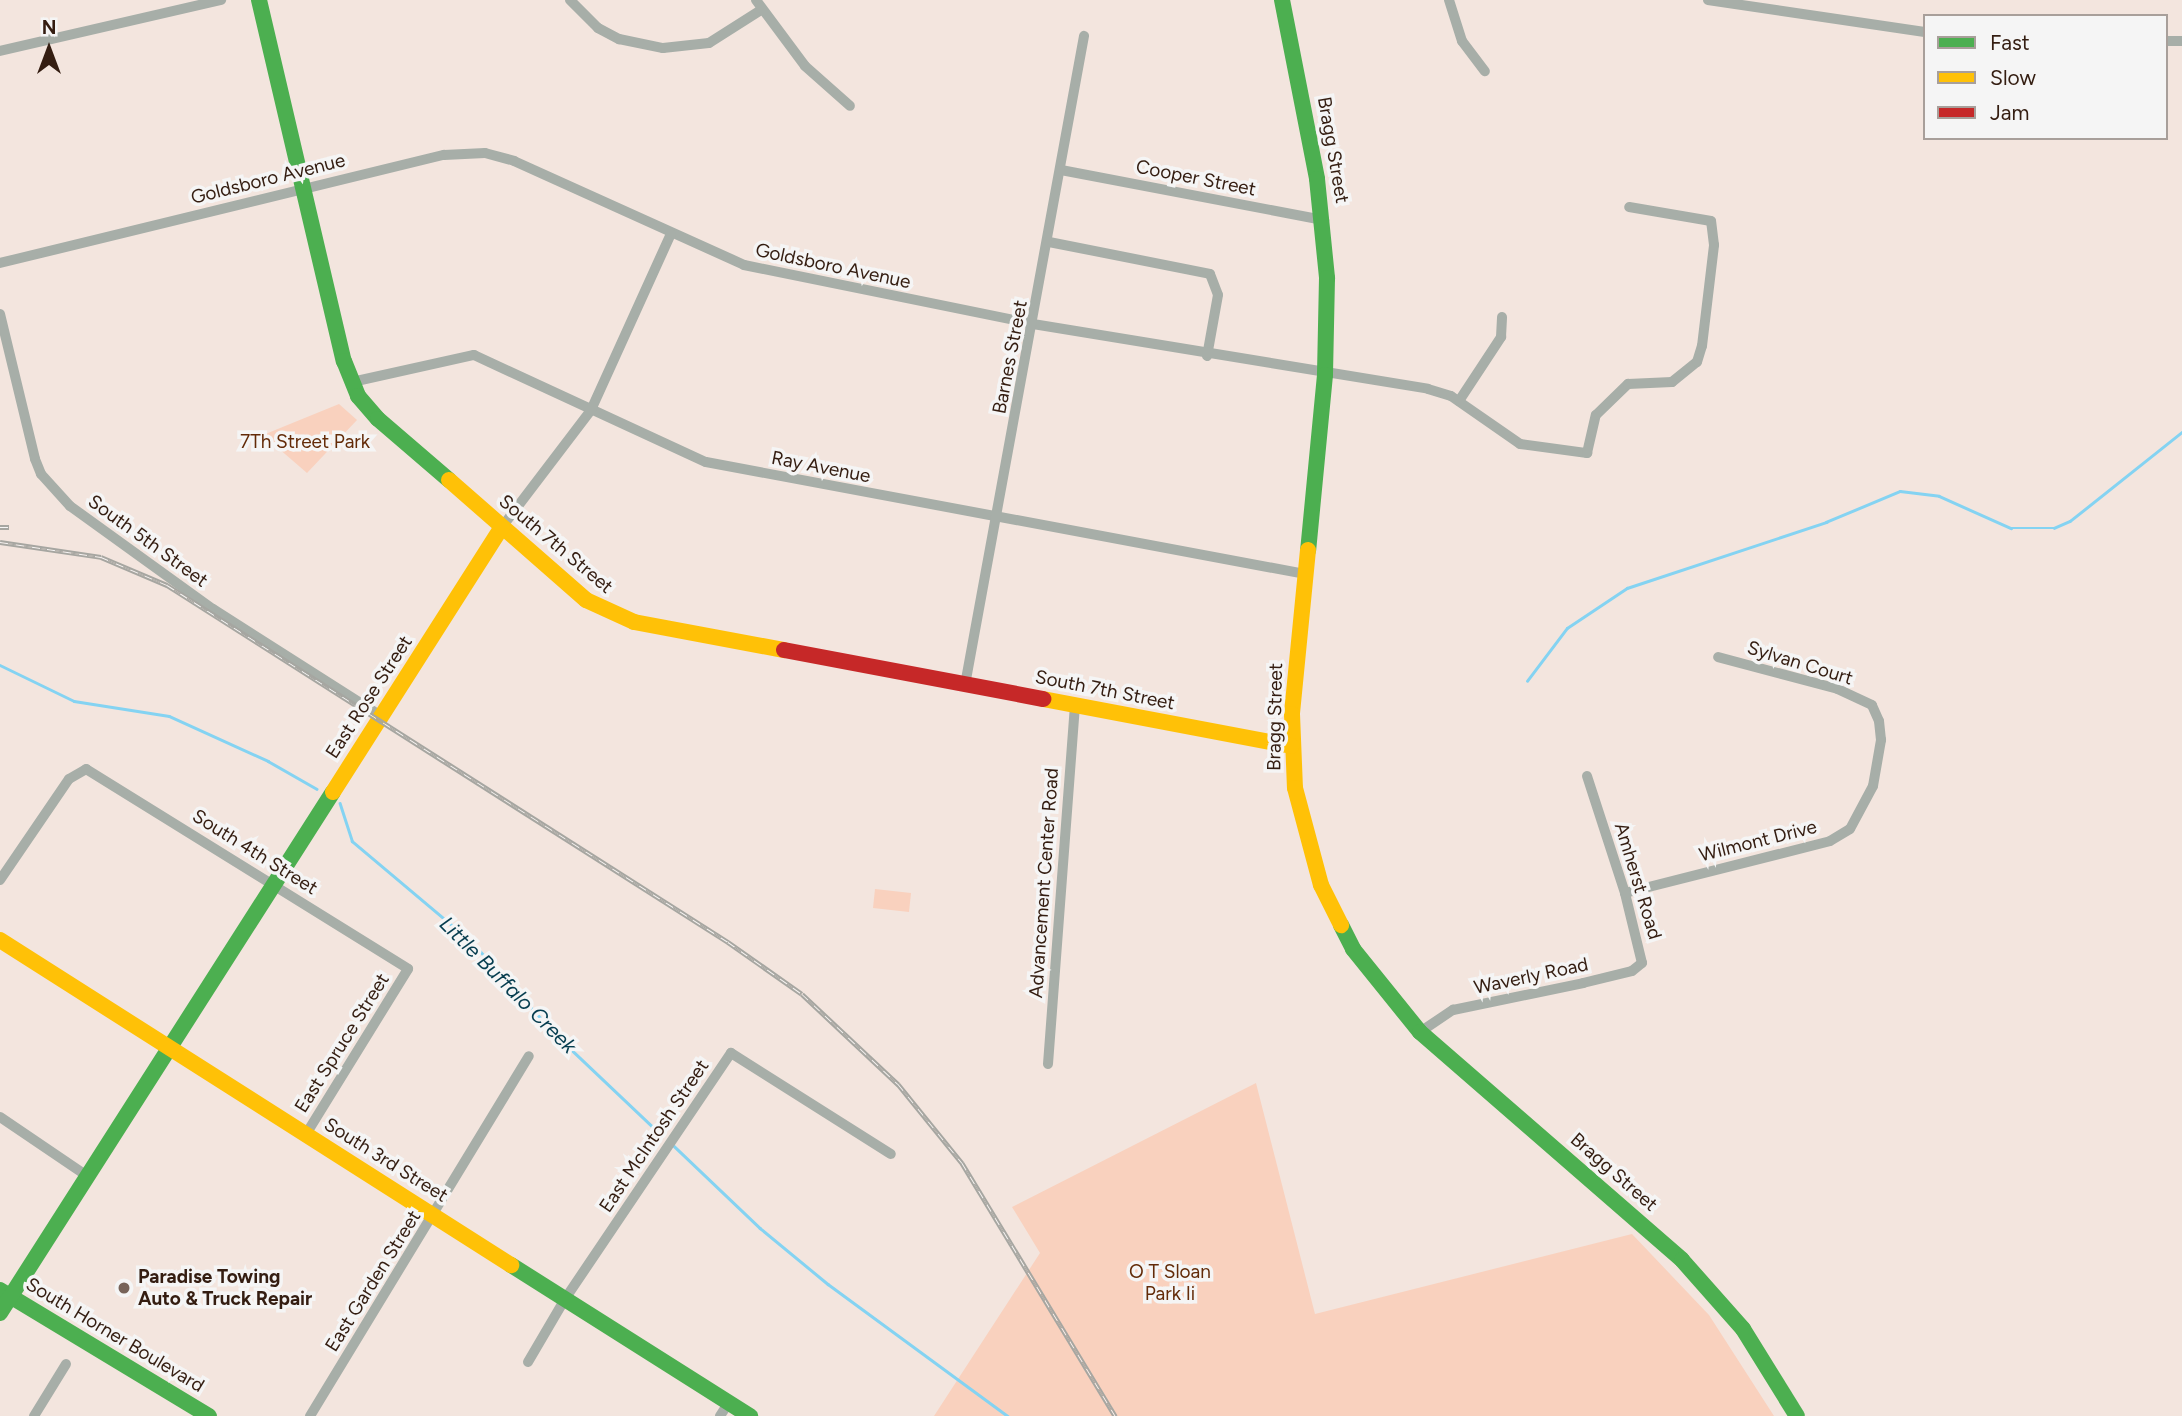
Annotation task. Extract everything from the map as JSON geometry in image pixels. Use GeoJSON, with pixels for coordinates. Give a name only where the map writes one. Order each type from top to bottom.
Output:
{"type":"FeatureCollection","features":[{"type":"Feature","properties":{"kind":"street"},"geometry":{"type":"LineString","coordinates":[[0,51],[222,0]]}},
{"type":"Feature","properties":{"kind":"street","name":"South 7th Street"},"geometry":{"type":"LineString","coordinates":[[259,0],[352,382],[378,419],[586,600],[619,618],[1292,746]]}},
{"type":"Feature","properties":{"kind":"street"},"geometry":{"type":"LineString","coordinates":[[570,0],[598,28],[619,39],[663,48],[709,43],[759,5],[804,66],[850,106]]}},
{"type":"Feature","properties":{"kind":"street","name":"Bragg Street"},"geometry":{"type":"LineString","coordinates":[[1282,0],[1324,220],[1328,316],[1325,375],[1305,574],[1292,746],[1300,818],[1326,898],[1363,964],[1420,1032],[1682,1260],[1743,1329],[1797,1416]]}},
{"type":"Feature","properties":{"kind":"street"},"geometry":{"type":"LineString","coordinates":[[1448,0],[1462,41],[1485,71]]}},
{"type":"Feature","properties":{"kind":"street"},"geometry":{"type":"LineString","coordinates":[[1708,0],[1923,32]]}},
{"type":"Feature","properties":{"kind":"street","name":"Barnes Street"},"geometry":{"type":"LineString","coordinates":[[965,685],[1049,242],[1084,36]]}},
{"type":"Feature","properties":{"kind":"street","name":"Goldsboro Avenue"},"geometry":{"type":"LineString","coordinates":[[0,263],[444,155],[485,153],[514,161],[671,234],[764,270],[1207,356],[1428,389],[1459,401],[1520,444],[1587,453],[1596,415],[1628,384],[1672,382],[1697,362],[1702,346],[1714,245],[1711,221],[1629,207]]}},
{"type":"Feature","properties":{"kind":"street","name":"Cooper Street"},"geometry":{"type":"LineString","coordinates":[[1061,170],[1324,220]]}},
{"type":"Feature","properties":{"kind":"street","name":"East Rose Street"},"geometry":{"type":"LineString","coordinates":[[0,1313],[5,1293],[87,1177],[502,527],[591,410],[671,234]]}},
{"type":"Feature","properties":{"kind":"street"},"geometry":{"type":"LineString","coordinates":[[1049,242],[1210,274],[1218,295],[1207,356]]}},
{"type":"Feature","properties":{"kind":"street","name":"South 5th Street"},"geometry":{"type":"LineString","coordinates":[[0,314],[35,458],[41,474],[70,506],[213,609],[381,716]]}},
{"type":"Feature","properties":{"kind":"street"},"geometry":{"type":"LineString","coordinates":[[1459,401],[1501,337],[1502,317]]}},
{"type":"Feature","properties":{"kind":"street","name":"Ray Avenue"},"geometry":{"type":"LineString","coordinates":[[352,382],[474,355],[705,462],[1305,574]]}},
{"type":"Feature","properties":{"kind":"street","name":"Sylvan Court"},"geometry":{"type":"LineString","coordinates":[[1718,657],[1838,689],[1872,705]]}},
{"type":"Feature","properties":{"kind":"street","name":"Advancement Center Road"},"geometry":{"type":"LineString","coordinates":[[1048,1064],[1075,705]]}},
{"type":"Feature","properties":{"kind":"street","name":"Wilmont Drive"},"geometry":{"type":"LineString","coordinates":[[1625,893],[1830,841],[1850,829],[1873,786],[1881,740],[1880,721],[1872,705]]}},
{"type":"Feature","properties":{"kind":"street","name":"South 4th Street"},"geometry":{"type":"LineString","coordinates":[[0,880],[69,779],[83,769],[94,771],[408,969]]}},
{"type":"Feature","properties":{"kind":"street","name":"Amherst Road"},"geometry":{"type":"LineString","coordinates":[[1587,776],[1642,953]]}},
{"type":"Feature","properties":{"kind":"street","name":"South 3rd Street"},"geometry":{"type":"LineString","coordinates":[[0,940],[565,1299],[724,1409],[750,1416]]}},
{"type":"Feature","properties":{"kind":"street","name":"Waverly Road"},"geometry":{"type":"LineString","coordinates":[[1420,1032],[1453,1010],[1632,971],[1642,963],[1642,953]]}},
{"type":"Feature","properties":{"kind":"street","name":"East Spruce Street"},"geometry":{"type":"LineString","coordinates":[[306,1134],[408,969]]}},
{"type":"Feature","properties":{"kind":"street","name":"East McIntosh Street"},"geometry":{"type":"LineString","coordinates":[[528,1362],[565,1299],[731,1053],[891,1154]]}},
{"type":"Feature","properties":{"kind":"street","name":"East Garden Street"},"geometry":{"type":"LineString","coordinates":[[310,1416],[435,1216],[529,1056]]}},
{"type":"Feature","properties":{"kind":"street"},"geometry":{"type":"LineString","coordinates":[[0,1118],[87,1177]]}},
{"type":"Feature","properties":{"kind":"street","name":"South Horner Boulevard"},"geometry":{"type":"LineString","coordinates":[[5,1293],[209,1416]]}},
{"type":"Feature","properties":{"kind":"street"},"geometry":{"type":"LineString","coordinates":[[34,1416],[66,1364]]}},
{"type":"Feature","properties":{"kind":"green space","name":"7Th Street Park"},"geometry":{"type":"Polygon","coordinates":[[[339,404],[357,420],[307,473],[263,435],[339,404]]]}},
{"type":"Feature","properties":{"kind":"green space"},"geometry":{"type":"Polygon","coordinates":[[[875,889],[911,893],[909,912],[873,908],[875,889]]]}},
{"type":"Feature","properties":{"kind":"green space","name":"O T Sloan Park Ii"},"geometry":{"type":"Polygon","coordinates":[[[1256,1083],[1315,1314],[1632,1234],[1709,1315],[1774,1416],[934,1416],[1040,1253],[1012,1207],[1256,1083]]]}},
{"type":"Feature","properties":{"kind":"waterway"},"geometry":{"type":"LineString","coordinates":[[1527,681],[1567,628],[1627,588],[1826,522],[1900,491],[1939,496],[2011,528],[2054,528],[2070,521],[2182,432]]}},
{"type":"Feature","properties":{"kind":"waterway","name":"Little Buffalo Creek"},"geometry":{"type":"LineString","coordinates":[[0,665],[74,701],[169,716],[268,761],[317,789]]}},
{"type":"Feature","properties":{"kind":"waterway","name":"Little Buffalo Creek"},"geometry":{"type":"LineString","coordinates":[[340,803],[352,841],[472,942],[557,1036],[658,1132]]}},
{"type":"Feature","properties":{"kind":"waterway","name":"Little Buffalo Creek"},"geometry":{"type":"LineString","coordinates":[[674,1146],[760,1228],[828,1284],[1008,1416]]}},
{"type":"Feature","properties":{"kind":"railway"},"geometry":{"type":"LineString","coordinates":[[0,527],[9,527]]}},
{"type":"Feature","properties":{"kind":"railway"},"geometry":{"type":"LineString","coordinates":[[0,542],[101,557],[167,585],[728,942],[802,994],[898,1084],[962,1163],[1115,1416]]}},
{"type":"Feature","properties":{"kind":"traffic: fast"},"geometry":{"type":"LineString","coordinates":[[259,0],[344,361],[358,396],[378,419],[449,480]]}},
{"type":"Feature","properties":{"kind":"traffic: fast"},"geometry":{"type":"LineString","coordinates":[[1282,0],[1317,179],[1327,278],[1325,375],[1308,550]]}},
{"type":"Feature","properties":{"kind":"traffic: fast"},"geometry":{"type":"LineString","coordinates":[[0,1313],[333,792]]}},
{"type":"Feature","properties":{"kind":"traffic: fast"},"geometry":{"type":"LineString","coordinates":[[1341,925],[1353,949],[1420,1032],[1682,1260],[1743,1329],[1797,1416]]}},
{"type":"Feature","properties":{"kind":"traffic: fast"},"geometry":{"type":"LineString","coordinates":[[511,1265],[750,1416]]}},
{"type":"Feature","properties":{"kind":"traffic: fast"},"geometry":{"type":"LineString","coordinates":[[0,1290],[209,1416]]}},
{"type":"Feature","properties":{"kind":"traffic: slow"},"geometry":{"type":"LineString","coordinates":[[449,480],[586,600],[634,622],[784,650]]}},
{"type":"Feature","properties":{"kind":"traffic: slow"},"geometry":{"type":"LineString","coordinates":[[333,792],[502,527]]}},
{"type":"Feature","properties":{"kind":"traffic: slow"},"geometry":{"type":"LineString","coordinates":[[1308,550],[1292,714],[1295,788],[1321,885],[1341,925]]}},
{"type":"Feature","properties":{"kind":"traffic: slow"},"geometry":{"type":"LineString","coordinates":[[1043,699],[1292,746]]}},
{"type":"Feature","properties":{"kind":"traffic: slow"},"geometry":{"type":"LineString","coordinates":[[0,940],[511,1265]]}},
{"type":"Feature","properties":{"kind":"traffic: jam"},"geometry":{"type":"LineString","coordinates":[[784,650],[1043,699]]}},
{"type":"Feature","properties":{"kind":"place","name":"Paradise Towing Auto & Truck Repair"},"geometry":{"type":"Point","coordinates":[124,1288]}}]}
